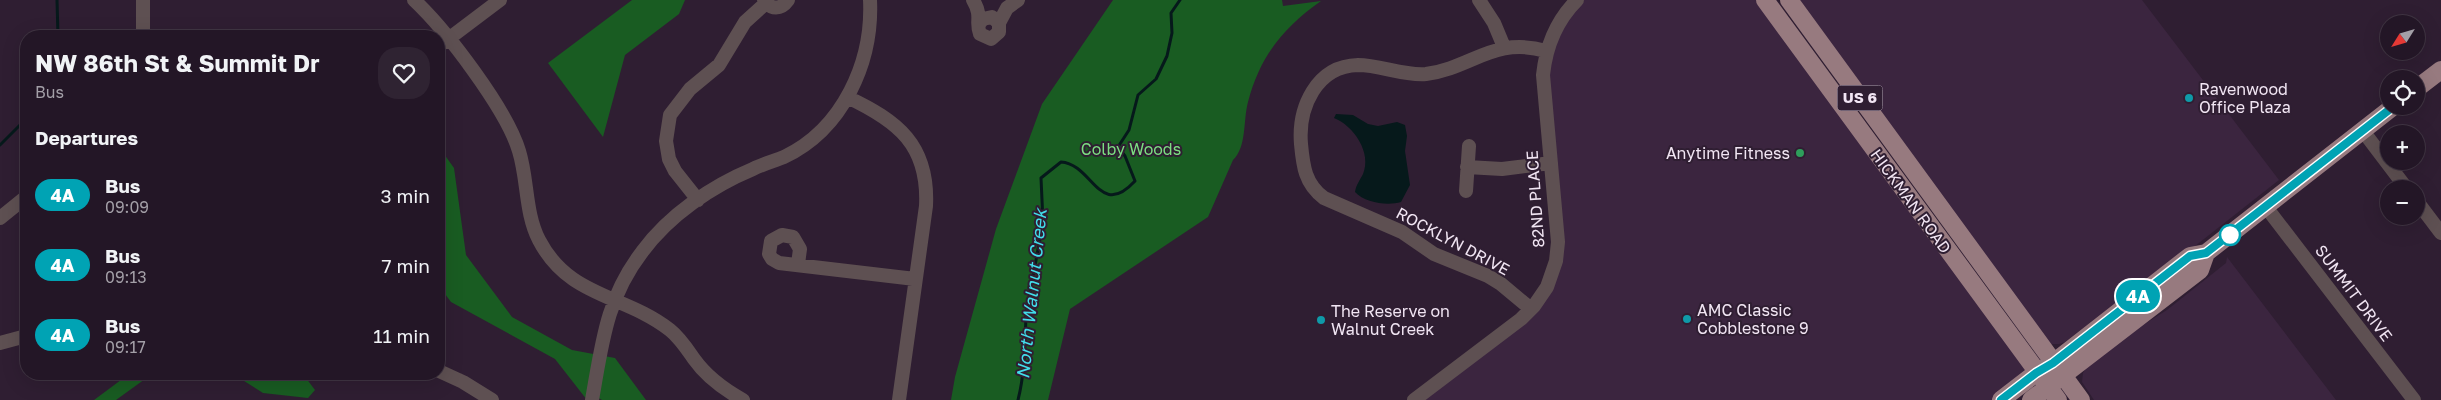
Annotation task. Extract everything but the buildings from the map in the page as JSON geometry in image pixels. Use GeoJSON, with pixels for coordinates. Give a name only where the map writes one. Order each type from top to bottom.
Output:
{"type":"FeatureCollection","features":[{"type":"Feature","properties":{"kind":"main road","name":"HICKMAN ROAD"},"geometry":{"type":"LineString","coordinates":[[1765,0],[2053,394]]}},
{"type":"Feature","properties":{"kind":"main road","name":"HICKMAN ROAD"},"geometry":{"type":"LineString","coordinates":[[1789,0],[2058,370],[2082,400]]}},
{"type":"Feature","properties":{"kind":"main road"},"geometry":{"type":"LineString","coordinates":[[2425,82],[2441,70]]}},
{"type":"Feature","properties":{"kind":"main road"},"geometry":{"type":"LineString","coordinates":[[2001,400],[2036,373],[2058,370],[2200,270],[2206,253],[2383,115]]}},
{"type":"Feature","properties":{"kind":"main road"},"geometry":{"type":"LineString","coordinates":[[2030,400],[2053,394],[2058,370]]}},
{"type":"Feature","properties":{"kind":"street"},"geometry":{"type":"LineString","coordinates":[[143,0],[143,30]]}},
{"type":"Feature","properties":{"kind":"street"},"geometry":{"type":"LineString","coordinates":[[414,0],[434,30]]}},
{"type":"Feature","properties":{"kind":"street"},"geometry":{"type":"LineString","coordinates":[[445,41],[500,0]]}},
{"type":"Feature","properties":{"kind":"street"},"geometry":{"type":"LineString","coordinates":[[698,200],[675,171],[670,159],[666,140],[670,115],[690,88],[719,65],[745,22],[765,2],[777,8],[788,0]]}},
{"type":"Feature","properties":{"kind":"street"},"geometry":{"type":"LineString","coordinates":[[592,400],[607,316],[642,251],[661,230],[698,200],[722,184],[753,168],[785,156],[808,142],[832,118],[847,97],[858,75],[866,51],[870,0]]}},
{"type":"Feature","properties":{"kind":"street"},"geometry":{"type":"LineString","coordinates":[[973,0],[980,11],[980,34],[990,39],[999,32],[999,23],[1007,8],[1018,0]]}},
{"type":"Feature","properties":{"kind":"street"},"geometry":{"type":"LineString","coordinates":[[1479,0],[1494,23],[1504,47],[1520,46],[1546,51]]}},
{"type":"Feature","properties":{"kind":"street","name":"82ND PLACE"},"geometry":{"type":"LineString","coordinates":[[1414,400],[1514,325],[1531,309],[1547,287],[1556,261],[1558,228],[1543,90],[1546,51],[1556,28],[1577,0]]}},
{"type":"Feature","properties":{"kind":"street"},"geometry":{"type":"LineString","coordinates":[[445,46],[509,126],[523,165],[528,205],[539,241],[551,258],[568,276],[593,292],[652,317],[672,332],[708,374],[743,400]]}},
{"type":"Feature","properties":{"kind":"street","name":"ROCKLYN DRIVE"},"geometry":{"type":"LineString","coordinates":[[1504,47],[1426,74],[1368,66],[1345,67],[1324,77],[1315,86],[1307,99],[1301,125],[1304,171],[1311,186],[1324,198],[1402,232],[1434,254],[1488,276],[1501,284],[1531,309]]}},
{"type":"Feature","properties":{"kind":"street"},"geometry":{"type":"LineString","coordinates":[[847,97],[876,110],[903,131],[918,152],[924,169],[927,187],[926,206],[899,400]]}},
{"type":"Feature","properties":{"kind":"street"},"geometry":{"type":"LineString","coordinates":[[2363,131],[2400,180]]}},
{"type":"Feature","properties":{"kind":"street"},"geometry":{"type":"LineString","coordinates":[[1466,191],[1469,146]]}},
{"type":"Feature","properties":{"kind":"street"},"geometry":{"type":"LineString","coordinates":[[1468,167],[1502,169],[1551,163]]}},
{"type":"Feature","properties":{"kind":"street"},"geometry":{"type":"LineString","coordinates":[[0,218],[20,202]]}},
{"type":"Feature","properties":{"kind":"street","name":"SUMMIT DRIVE"},"geometry":{"type":"LineString","coordinates":[[2266,207],[2414,400]]}},
{"type":"Feature","properties":{"kind":"street"},"geometry":{"type":"LineString","coordinates":[[2425,212],[2441,233]]}},
{"type":"Feature","properties":{"kind":"street"},"geometry":{"type":"LineString","coordinates":[[798,264],[915,279]]}},
{"type":"Feature","properties":{"kind":"street"},"geometry":{"type":"LineString","coordinates":[[0,343],[20,338]]}},
{"type":"Feature","properties":{"kind":"street"},"geometry":{"type":"LineString","coordinates":[[445,374],[492,400]]}},
{"type":"Feature","properties":{"kind":"shaded area"},"geometry":{"type":"Polygon","coordinates":[[[1577,0],[1765,0],[2036,373],[2001,400],[1414,400],[1514,325],[1553,270],[1546,51],[1577,0]]]}},
{"type":"Feature","properties":{"kind":"shaded area"},"geometry":{"type":"Polygon","coordinates":[[[1795,0],[2142,0],[2279,180],[2162,272],[2126,295],[2065,342],[2049,344],[1795,0]]]}},
{"type":"Feature","properties":{"kind":"shaded area"},"geometry":{"type":"Polygon","coordinates":[[[1336,114],[1353,115],[1368,124],[1378,126],[1397,122],[1405,125],[1407,136],[1405,151],[1410,185],[1401,202],[1390,204],[1377,203],[1359,196],[1355,192],[1365,166],[1363,149],[1348,127],[1334,118],[1336,114]]]}},
{"type":"Feature","properties":{"kind":"shaded area"},"geometry":{"type":"Polygon","coordinates":[[[2227,257],[2336,400],[2094,400],[2082,382],[2083,373],[2087,366],[2122,338],[2167,310],[2226,263],[2227,257]]]}},
{"type":"Feature","properties":{"kind":"green space"},"geometry":{"type":"Polygon","coordinates":[[[632,0],[685,0],[679,14],[625,55],[603,137],[548,63],[632,0]]]}},
{"type":"Feature","properties":{"kind":"green space","name":"Colby Woods"},"geometry":{"type":"Polygon","coordinates":[[[1113,0],[1282,0],[1283,6],[1321,1],[1307,11],[1284,33],[1266,57],[1253,86],[1246,109],[1241,148],[1233,160],[1208,217],[1070,309],[1048,400],[951,400],[955,377],[996,229],[1042,104],[1113,0]]]}},
{"type":"Feature","properties":{"kind":"green space"},"geometry":{"type":"Polygon","coordinates":[[[445,155],[454,168],[466,255],[512,317],[572,350],[615,358],[646,400],[602,400],[593,395],[587,400],[555,359],[451,302],[445,294],[445,155]]]}},
{"type":"Feature","properties":{"kind":"green space"},"geometry":{"type":"Polygon","coordinates":[[[121,380],[144,380],[116,400],[94,400],[121,380]]]}},
{"type":"Feature","properties":{"kind":"green space"},"geometry":{"type":"Polygon","coordinates":[[[242,380],[308,380],[315,390],[308,398],[263,393],[242,380]]]}},
{"type":"Feature","properties":{"kind":"waterway"},"geometry":{"type":"LineString","coordinates":[[57,0],[58,30]]}},
{"type":"Feature","properties":{"kind":"waterway","name":"North Walnut Creek"},"geometry":{"type":"LineString","coordinates":[[1018,400],[1023,369],[1026,315],[1043,222],[1041,178],[1061,162],[1072,165],[1081,171],[1104,193],[1113,195],[1123,191],[1135,181],[1125,156],[1118,147],[1129,130],[1138,95],[1156,79],[1167,56],[1172,33],[1171,13],[1180,0]]}},
{"type":"Feature","properties":{"kind":"waterway"},"geometry":{"type":"LineString","coordinates":[[0,145],[20,125]]}},
{"type":"Feature","properties":{"kind":"bus line","name":"4A"},"geometry":{"type":"LineString","coordinates":[[2001,400],[2036,373],[2053,363],[2190,256],[2206,253],[2383,115]]}},
{"type":"Feature","properties":{"kind":"place","name":"Ravenwood Office Plaza"},"geometry":{"type":"Point","coordinates":[2189,98]}},
{"type":"Feature","properties":{"kind":"place","name":"Anytime Fitness"},"geometry":{"type":"Point","coordinates":[1800,153]}},
{"type":"Feature","properties":{"kind":"place","name":"AMC Classic Cobblestone 9"},"geometry":{"type":"Point","coordinates":[1687,319]}},
{"type":"Feature","properties":{"kind":"place","name":"The Reserve on Walnut Creek"},"geometry":{"type":"Point","coordinates":[1321,320]}}]}
